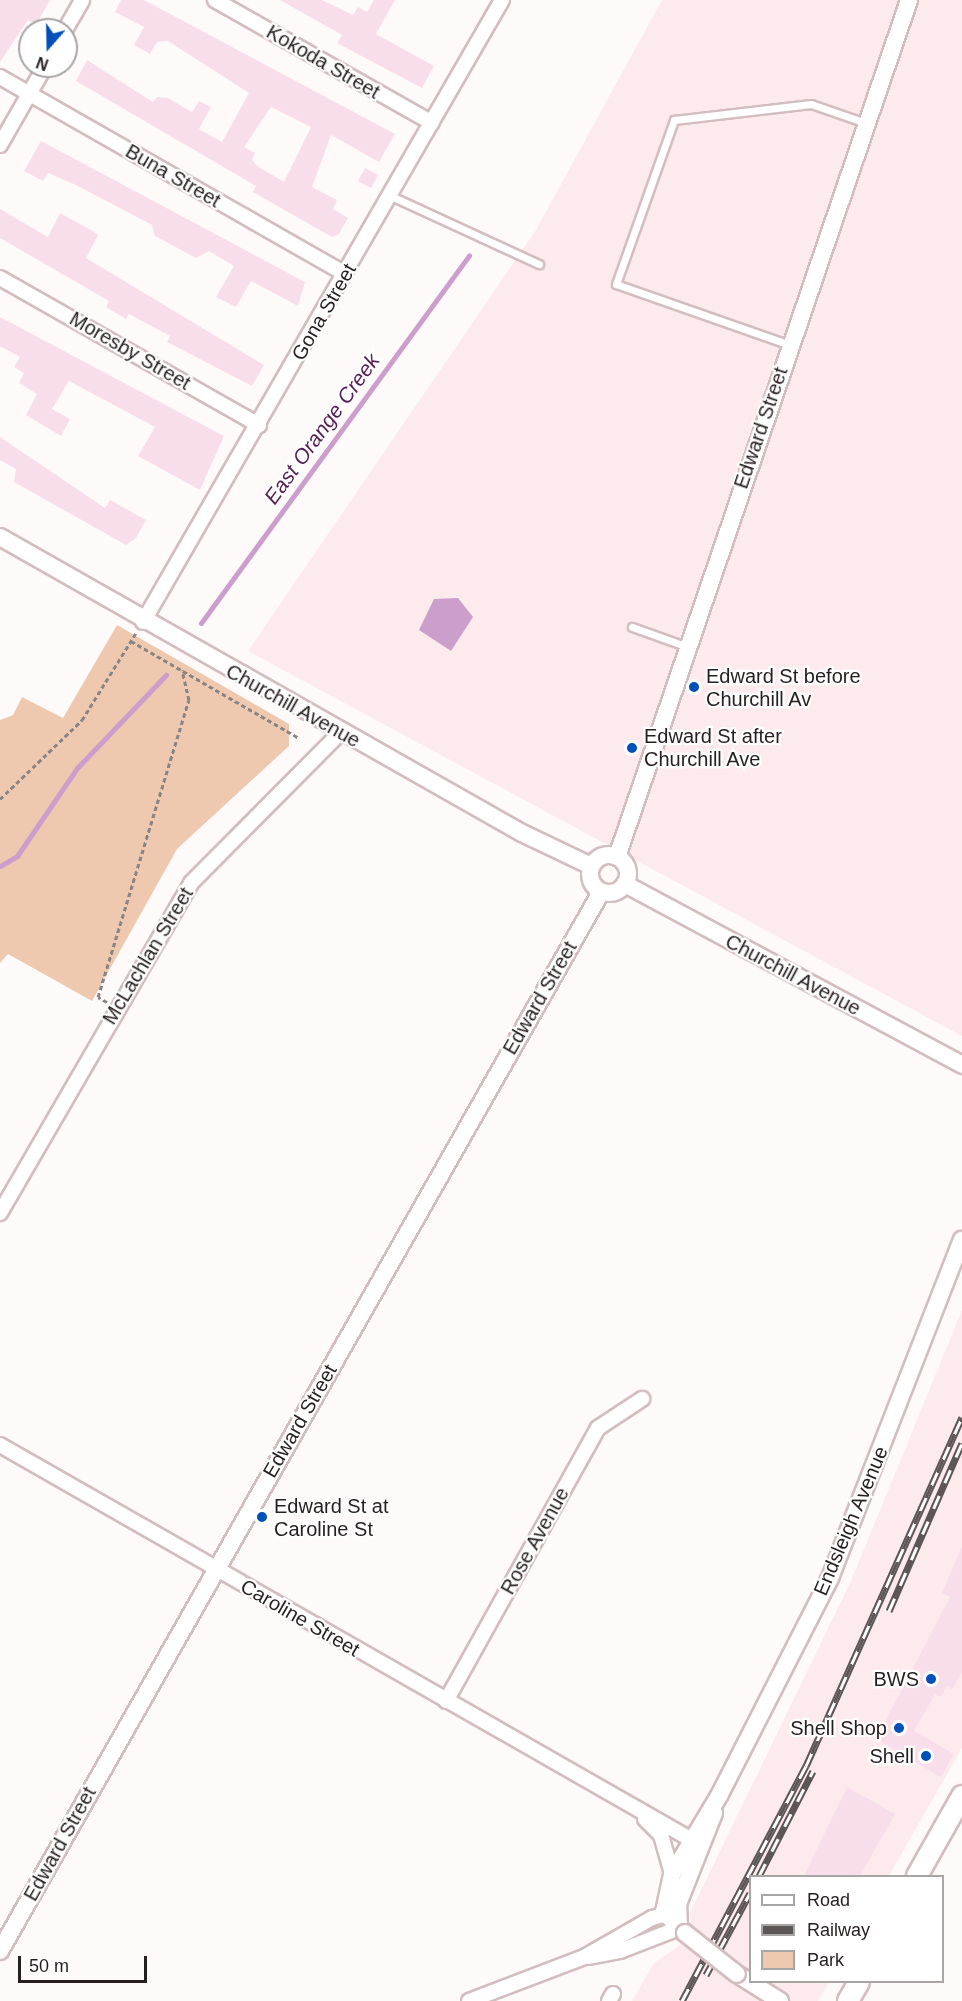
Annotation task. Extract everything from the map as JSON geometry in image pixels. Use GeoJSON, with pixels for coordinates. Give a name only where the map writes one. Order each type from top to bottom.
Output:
{"type":"FeatureCollection","features":[{"type":"Feature","properties":{"kind":"main road"},"geometry":{"type":"LineString","coordinates":[[918,1875],[962,1796]]}},
{"type":"Feature","properties":{"kind":"main road"},"geometry":{"type":"LineString","coordinates":[[848,2001],[858,1983]]}},
{"type":"Feature","properties":{"kind":"street"},"geometry":{"type":"LineString","coordinates":[[72,18],[82,0]]}},
{"type":"Feature","properties":{"kind":"street","name":"Kokoda Street"},"geometry":{"type":"LineString","coordinates":[[215,0],[432,123]]}},
{"type":"Feature","properties":{"kind":"street","name":"Gona Street"},"geometry":{"type":"LineString","coordinates":[[144,622],[260,425],[502,0]]}},
{"type":"Feature","properties":{"kind":"street","name":"Edward Street"},"geometry":{"type":"LineString","coordinates":[[617,857],[909,0]]}},
{"type":"Feature","properties":{"kind":"street","name":"Buna Street"},"geometry":{"type":"LineString","coordinates":[[0,77],[345,274]]}},
{"type":"Feature","properties":{"kind":"street"},"geometry":{"type":"LineString","coordinates":[[0,145],[38,78]]}},
{"type":"Feature","properties":{"kind":"street","name":"Moresby Street"},"geometry":{"type":"LineString","coordinates":[[0,278],[260,425]]}},
{"type":"Feature","properties":{"kind":"street","name":"Churchill Avenue"},"geometry":{"type":"LineString","coordinates":[[1,539],[341,732],[591,866]]}},
{"type":"Feature","properties":{"kind":"street","name":"McLachlan Street"},"geometry":{"type":"LineString","coordinates":[[0,1214],[117,1007],[191,883],[341,732]]}},
{"type":"Feature","properties":{"kind":"street"},"geometry":{"type":"LineString","coordinates":[[605,856],[617,857],[628,872],[625,884],[612,893],[601,892],[590,878],[591,866],[605,856]]}},
{"type":"Feature","properties":{"kind":"street","name":"Churchill Avenue"},"geometry":{"type":"LineString","coordinates":[[625,884],[962,1065]]}},
{"type":"Feature","properties":{"kind":"street","name":"Edward Street"},"geometry":{"type":"LineString","coordinates":[[0,1951],[601,892]]}},
{"type":"Feature","properties":{"kind":"street","name":"Endsleigh Avenue"},"geometry":{"type":"LineString","coordinates":[[676,1921],[672,1874],[696,1842],[830,1578],[962,1239]]}},
{"type":"Feature","properties":{"kind":"street","name":"Rose Avenue"},"geometry":{"type":"LineString","coordinates":[[446,1701],[598,1428],[642,1399]]}},
{"type":"Feature","properties":{"kind":"street","name":"Caroline Street"},"geometry":{"type":"LineString","coordinates":[[0,1445],[601,1790],[696,1842]]}},
{"type":"Feature","properties":{"kind":"street","name":"Caroline Street"},"geometry":{"type":"LineString","coordinates":[[601,1790],[661,1835],[672,1874]]}},
{"type":"Feature","properties":{"kind":"street","name":"Endsleigh Avenue"},"geometry":{"type":"LineString","coordinates":[[676,1921],[696,1842]]}},
{"type":"Feature","properties":{"kind":"street"},"geometry":{"type":"LineString","coordinates":[[584,1957],[620,1951],[676,1921]]}},
{"type":"Feature","properties":{"kind":"street"},"geometry":{"type":"LineString","coordinates":[[469,2001],[676,1921]]}},
{"type":"Feature","properties":{"kind":"street"},"geometry":{"type":"LineString","coordinates":[[676,1921],[737,1974],[749,1982]]}},
{"type":"Feature","properties":{"kind":"street"},"geometry":{"type":"LineString","coordinates":[[751,1983],[780,2001]]}},
{"type":"Feature","properties":{"kind":"lane"},"geometry":{"type":"LineString","coordinates":[[790,345],[616,284],[674,120],[811,104],[866,123]]}},
{"type":"Feature","properties":{"kind":"lane"},"geometry":{"type":"LineString","coordinates":[[391,196],[539,264]]}},
{"type":"Feature","properties":{"kind":"lane"},"geometry":{"type":"LineString","coordinates":[[632,627],[688,646]]}},
{"type":"Feature","properties":{"kind":"path"},"geometry":{"type":"LineString","coordinates":[[0,799],[82,720],[144,622]]}},
{"type":"Feature","properties":{"kind":"path"},"geometry":{"type":"LineString","coordinates":[[131,641],[299,738]]}},
{"type":"Feature","properties":{"kind":"path"},"geometry":{"type":"LineString","coordinates":[[117,1007],[98,997],[189,700],[182,670]]}},
{"type":"Feature","properties":{"kind":"shaded area"},"geometry":{"type":"Polygon","coordinates":[[[662,0],[962,0],[962,1036],[248,651],[536,230],[662,0]]]}},
{"type":"Feature","properties":{"kind":"shaded area"},"geometry":{"type":"Polygon","coordinates":[[[458,598],[473,617],[451,651],[419,630],[434,599],[458,598]]]}},
{"type":"Feature","properties":{"kind":"shaded area"},"geometry":{"type":"Polygon","coordinates":[[[962,1310],[962,1748],[890,1875],[749,1875],[749,1983],[828,1983],[818,2001],[632,2001],[654,1963],[679,1946],[691,1923],[690,1913],[851,1581],[962,1310]]]}},
{"type":"Feature","properties":{"kind":"green space"},"geometry":{"type":"Polygon","coordinates":[[[117,625],[289,724],[289,746],[177,849],[92,1001],[8,954],[0,963],[0,720],[13,715],[22,697],[63,718],[117,625]]]}},
{"type":"Feature","properties":{"kind":"building"},"geometry":{"type":"Polygon","coordinates":[[[0,0],[50,0],[40,18],[18,18],[18,35],[0,62],[0,0]]]}},
{"type":"Feature","properties":{"kind":"building"},"geometry":{"type":"Polygon","coordinates":[[[121,0],[144,0],[395,134],[379,162],[331,135],[312,187],[337,200],[333,209],[348,218],[339,234],[332,237],[253,192],[256,186],[76,81],[87,60],[153,102],[157,97],[168,98],[192,112],[199,101],[211,107],[199,129],[222,142],[249,93],[168,41],[157,42],[150,54],[134,45],[144,27],[115,12],[121,0]],[[271,107],[244,147],[255,153],[252,159],[257,166],[284,182],[311,127],[271,107]]]}},
{"type":"Feature","properties":{"kind":"building"},"geometry":{"type":"Polygon","coordinates":[[[280,0],[322,0],[353,15],[358,7],[367,12],[374,0],[395,0],[376,34],[434,66],[422,88],[337,43],[342,35],[280,0]]]}},
{"type":"Feature","properties":{"kind":"building"},"geometry":{"type":"Polygon","coordinates":[[[41,141],[305,282],[298,306],[251,281],[236,307],[216,297],[234,266],[209,251],[196,258],[155,236],[152,225],[76,185],[48,173],[43,181],[24,171],[41,141]]]}},
{"type":"Feature","properties":{"kind":"building"},"geometry":{"type":"Polygon","coordinates":[[[365,168],[378,175],[371,188],[358,181],[365,168]]]}},
{"type":"Feature","properties":{"kind":"building"},"geometry":{"type":"Polygon","coordinates":[[[0,209],[48,237],[60,213],[91,230],[98,235],[86,258],[264,365],[252,386],[167,342],[170,336],[129,314],[126,319],[106,307],[109,301],[0,238],[0,209]]]}},
{"type":"Feature","properties":{"kind":"building"},"geometry":{"type":"Polygon","coordinates":[[[0,317],[224,436],[200,490],[138,456],[155,427],[69,381],[52,409],[70,419],[61,436],[26,415],[37,394],[19,383],[24,373],[14,367],[20,357],[0,346],[0,317]]]}},
{"type":"Feature","properties":{"kind":"building"},"geometry":{"type":"Polygon","coordinates":[[[0,437],[105,508],[110,500],[146,520],[136,538],[126,545],[14,482],[16,469],[0,460],[0,437]]]}},
{"type":"Feature","properties":{"kind":"building"},"geometry":{"type":"Polygon","coordinates":[[[962,1546],[962,1672],[952,1690],[947,1686],[941,1697],[935,1694],[914,1731],[954,1754],[941,1777],[876,1739],[950,1597],[942,1593],[962,1546]]]}},
{"type":"Feature","properties":{"kind":"building"},"geometry":{"type":"Polygon","coordinates":[[[847,1787],[895,1814],[861,1875],[804,1875],[847,1787]]]}},
{"type":"Feature","properties":{"kind":"waterway","name":"East Orange Creek"},"geometry":{"type":"LineString","coordinates":[[201,623],[469,255]]}},
{"type":"Feature","properties":{"kind":"waterway","name":"East Orange Creek"},"geometry":{"type":"LineString","coordinates":[[0,866],[17,856],[77,768],[166,675]]}},
{"type":"Feature","properties":{"kind":"railway"},"geometry":{"type":"LineString","coordinates":[[682,2001],[806,1766],[962,1417]]}},
{"type":"Feature","properties":{"kind":"railway"},"geometry":{"type":"LineString","coordinates":[[889,1611],[962,1443]]}},
{"type":"Feature","properties":{"kind":"railway"},"geometry":{"type":"LineString","coordinates":[[760,1875],[813,1771]]}},
{"type":"Feature","properties":{"kind":"railway"},"geometry":{"type":"LineString","coordinates":[[706,1975],[749,1895]]}},
{"type":"Feature","properties":{"kind":"place","name":"Edward St before Churchill Av"},"geometry":{"type":"Point","coordinates":[694,687]}},
{"type":"Feature","properties":{"kind":"place","name":"Edward St after Churchill Ave"},"geometry":{"type":"Point","coordinates":[632,748]}},
{"type":"Feature","properties":{"kind":"place","name":"Edward St at Caroline St"},"geometry":{"type":"Point","coordinates":[262,1517]}},
{"type":"Feature","properties":{"kind":"place","name":"BWS"},"geometry":{"type":"Point","coordinates":[931,1679]}},
{"type":"Feature","properties":{"kind":"place","name":"Shell Shop"},"geometry":{"type":"Point","coordinates":[899,1728]}},
{"type":"Feature","properties":{"kind":"place","name":"Shell"},"geometry":{"type":"Point","coordinates":[926,1756]}}]}
